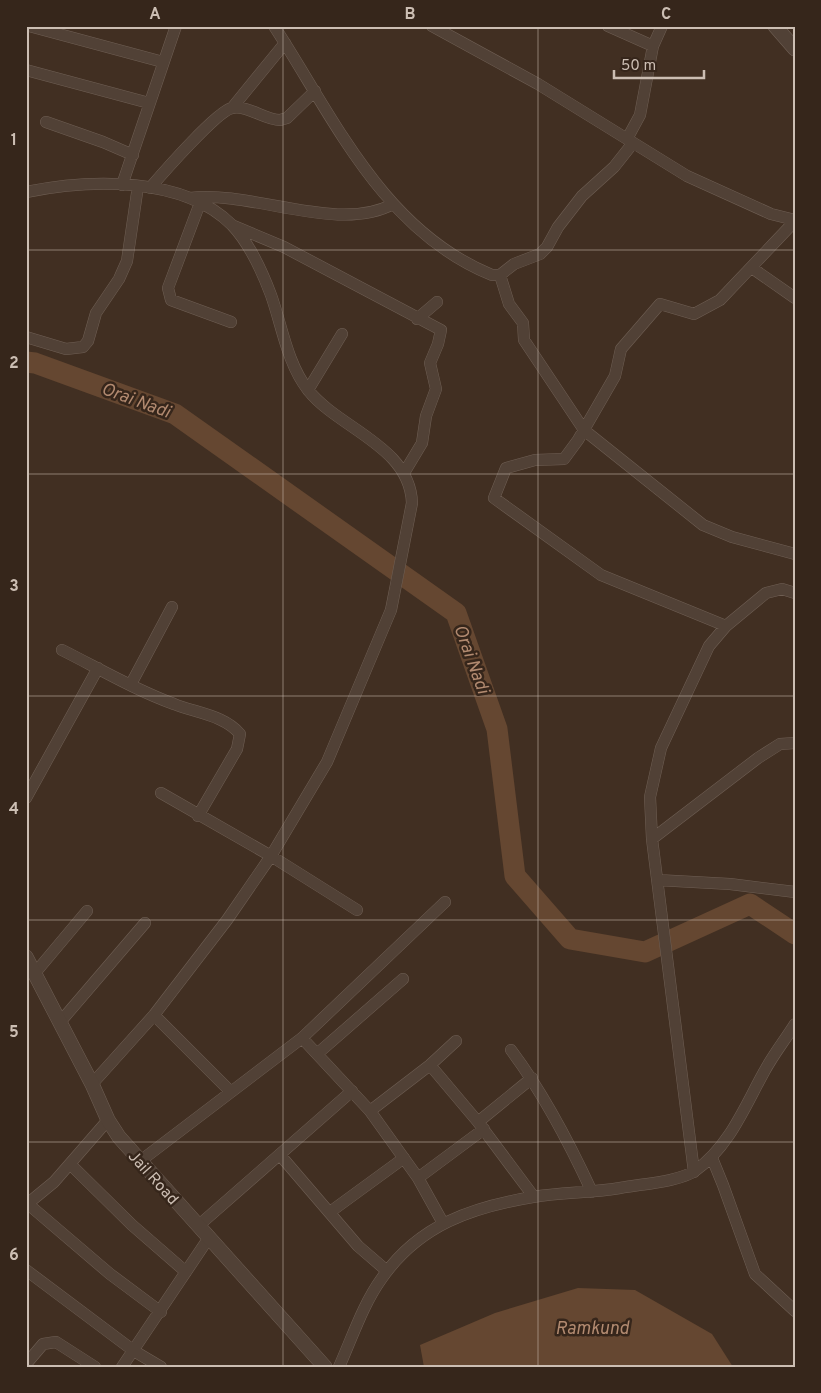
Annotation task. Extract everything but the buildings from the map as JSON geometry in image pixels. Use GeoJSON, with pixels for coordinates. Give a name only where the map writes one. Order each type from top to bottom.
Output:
{"type":"FeatureCollection","features":[{"type":"Feature","properties":{"kind":"street"},"geometry":{"type":"LineString","coordinates":[[29,26],[163,62]]}},
{"type":"Feature","properties":{"kind":"street"},"geometry":{"type":"LineString","coordinates":[[275,26],[349,149],[393,204],[434,242],[481,271],[492,275],[500,274],[514,264],[540,254],[547,247],[558,227],[582,196],[614,167],[630,141],[640,115],[653,46],[662,26]]}},
{"type":"Feature","properties":{"kind":"street"},"geometry":{"type":"LineString","coordinates":[[432,26],[538,84],[687,176],[771,214],[795,221],[720,300],[694,314],[660,304],[621,349],[615,376],[584,430],[564,459],[535,460],[506,468],[494,498],[600,575],[726,626]]}},
{"type":"Feature","properties":{"kind":"street"},"geometry":{"type":"LineString","coordinates":[[608,26],[653,46]]}},
{"type":"Feature","properties":{"kind":"street"},"geometry":{"type":"LineString","coordinates":[[775,26],[795,49]]}},
{"type":"Feature","properties":{"kind":"street"},"geometry":{"type":"LineString","coordinates":[[122,186],[174,27]]}},
{"type":"Feature","properties":{"kind":"street"},"geometry":{"type":"LineString","coordinates":[[26,337],[66,349],[83,348],[88,341],[96,313],[120,280],[127,261],[144,187],[232,108],[285,43]]}},
{"type":"Feature","properties":{"kind":"street"},"geometry":{"type":"LineString","coordinates":[[26,70],[149,103]]}},
{"type":"Feature","properties":{"kind":"street"},"geometry":{"type":"LineString","coordinates":[[232,108],[239,108],[280,120],[287,118],[315,91]]}},
{"type":"Feature","properties":{"kind":"street"},"geometry":{"type":"LineString","coordinates":[[46,122],[86,135],[133,155]]}},
{"type":"Feature","properties":{"kind":"street"},"geometry":{"type":"LineString","coordinates":[[26,192],[55,186],[122,186],[168,191],[195,201],[232,226],[284,247],[441,330],[438,344],[430,362],[436,389],[426,416],[422,443],[404,473]]}},
{"type":"Feature","properties":{"kind":"street"},"geometry":{"type":"LineString","coordinates":[[195,201],[220,196],[348,215],[381,210],[393,204]]}},
{"type":"Feature","properties":{"kind":"street"},"geometry":{"type":"LineString","coordinates":[[195,201],[168,288],[168,295],[171,300],[231,322]]}},
{"type":"Feature","properties":{"kind":"street"},"geometry":{"type":"LineString","coordinates":[[92,1084],[154,1016],[226,920],[271,856],[327,762],[391,610],[412,503],[411,486],[404,473],[371,439],[328,409],[308,390],[296,370],[271,294],[260,269],[250,248],[232,226]]}},
{"type":"Feature","properties":{"kind":"street"},"geometry":{"type":"LineString","coordinates":[[752,268],[795,298]]}},
{"type":"Feature","properties":{"kind":"street"},"geometry":{"type":"LineString","coordinates":[[500,274],[509,304],[523,323],[524,340],[584,430],[703,525],[732,537],[795,554]]}},
{"type":"Feature","properties":{"kind":"street"},"geometry":{"type":"LineString","coordinates":[[417,319],[436,302]]}},
{"type":"Feature","properties":{"kind":"street"},"geometry":{"type":"LineString","coordinates":[[308,390],[342,334]]}},
{"type":"Feature","properties":{"kind":"street"},"geometry":{"type":"LineString","coordinates":[[694,1172],[652,839],[650,797],[654,769],[661,748],[709,646],[726,626],[774,590],[782,589],[795,593]]}},
{"type":"Feature","properties":{"kind":"street"},"geometry":{"type":"LineString","coordinates":[[131,684],[172,607]]}},
{"type":"Feature","properties":{"kind":"street"},"geometry":{"type":"LineString","coordinates":[[62,650],[173,704],[210,716],[234,727],[240,734],[236,749],[198,816]]}},
{"type":"Feature","properties":{"kind":"street"},"geometry":{"type":"LineString","coordinates":[[26,798],[98,668]]}},
{"type":"Feature","properties":{"kind":"street"},"geometry":{"type":"LineString","coordinates":[[652,839],[765,754],[780,744],[795,743]]}},
{"type":"Feature","properties":{"kind":"street"},"geometry":{"type":"LineString","coordinates":[[161,793],[198,816],[271,856],[357,910]]}},
{"type":"Feature","properties":{"kind":"street"},"geometry":{"type":"LineString","coordinates":[[657,880],[730,884],[795,892]]}},
{"type":"Feature","properties":{"kind":"street"},"geometry":{"type":"LineString","coordinates":[[139,1162],[302,1038],[445,902]]}},
{"type":"Feature","properties":{"kind":"street"},"geometry":{"type":"LineString","coordinates":[[35,973],[88,911]]}},
{"type":"Feature","properties":{"kind":"street"},"geometry":{"type":"LineString","coordinates":[[60,1021],[145,923]]}},
{"type":"Feature","properties":{"kind":"street","name":"Jail Road"},"geometry":{"type":"LineString","coordinates":[[26,957],[92,1084],[108,1120],[139,1162],[325,1367]]}},
{"type":"Feature","properties":{"kind":"street"},"geometry":{"type":"LineString","coordinates":[[317,1054],[403,979]]}},
{"type":"Feature","properties":{"kind":"street"},"geometry":{"type":"LineString","coordinates":[[154,1016],[231,1092]]}},
{"type":"Feature","properties":{"kind":"street"},"geometry":{"type":"LineString","coordinates":[[339,1367],[366,1306],[387,1271],[418,1239],[443,1224],[463,1214],[534,1197],[592,1192],[678,1178],[694,1172],[712,1158],[732,1130],[766,1069],[795,1024]]}},
{"type":"Feature","properties":{"kind":"street"},"geometry":{"type":"LineString","coordinates":[[302,1038],[370,1111],[418,1178],[443,1224]]}},
{"type":"Feature","properties":{"kind":"street"},"geometry":{"type":"LineString","coordinates":[[370,1111],[430,1065],[456,1041]]}},
{"type":"Feature","properties":{"kind":"street"},"geometry":{"type":"LineString","coordinates":[[511,1050],[532,1078],[571,1147],[592,1192]]}},
{"type":"Feature","properties":{"kind":"street"},"geometry":{"type":"LineString","coordinates":[[430,1065],[481,1125],[534,1197]]}},
{"type":"Feature","properties":{"kind":"street"},"geometry":{"type":"LineString","coordinates":[[418,1178],[481,1125],[532,1078]]}},
{"type":"Feature","properties":{"kind":"street"},"geometry":{"type":"LineString","coordinates":[[198,1226],[352,1091]]}},
{"type":"Feature","properties":{"kind":"street"},"geometry":{"type":"LineString","coordinates":[[108,1120],[54,1182],[27,1204],[110,1274],[161,1312]]}},
{"type":"Feature","properties":{"kind":"street"},"geometry":{"type":"LineString","coordinates":[[280,1155],[358,1246],[387,1271]]}},
{"type":"Feature","properties":{"kind":"street"},"geometry":{"type":"LineString","coordinates":[[330,1212],[404,1158]]}},
{"type":"Feature","properties":{"kind":"street"},"geometry":{"type":"LineString","coordinates":[[712,1158],[755,1274],[795,1311]]}},
{"type":"Feature","properties":{"kind":"street"},"geometry":{"type":"LineString","coordinates":[[70,1164],[125,1219],[186,1272]]}},
{"type":"Feature","properties":{"kind":"street"},"geometry":{"type":"LineString","coordinates":[[122,1367],[161,1312],[208,1239]]}},
{"type":"Feature","properties":{"kind":"street"},"geometry":{"type":"LineString","coordinates":[[26,1270],[134,1351],[161,1367]]}},
{"type":"Feature","properties":{"kind":"street"},"geometry":{"type":"LineString","coordinates":[[26,1364],[43,1344],[56,1342],[95,1367]]}},
{"type":"Feature","properties":{"kind":"water","name":"Ramkund"},"geometry":{"type":"Polygon","coordinates":[[[578,1288],[635,1290],[712,1334],[733,1367],[424,1367],[420,1345],[495,1313],[578,1288]]]}},
{"type":"Feature","properties":{"kind":"waterway","name":"Orai Nadi"},"geometry":{"type":"LineString","coordinates":[[26,362],[35,363],[175,414],[456,613],[497,729],[515,876],[570,939],[645,952],[750,904],[795,934]]}}]}
